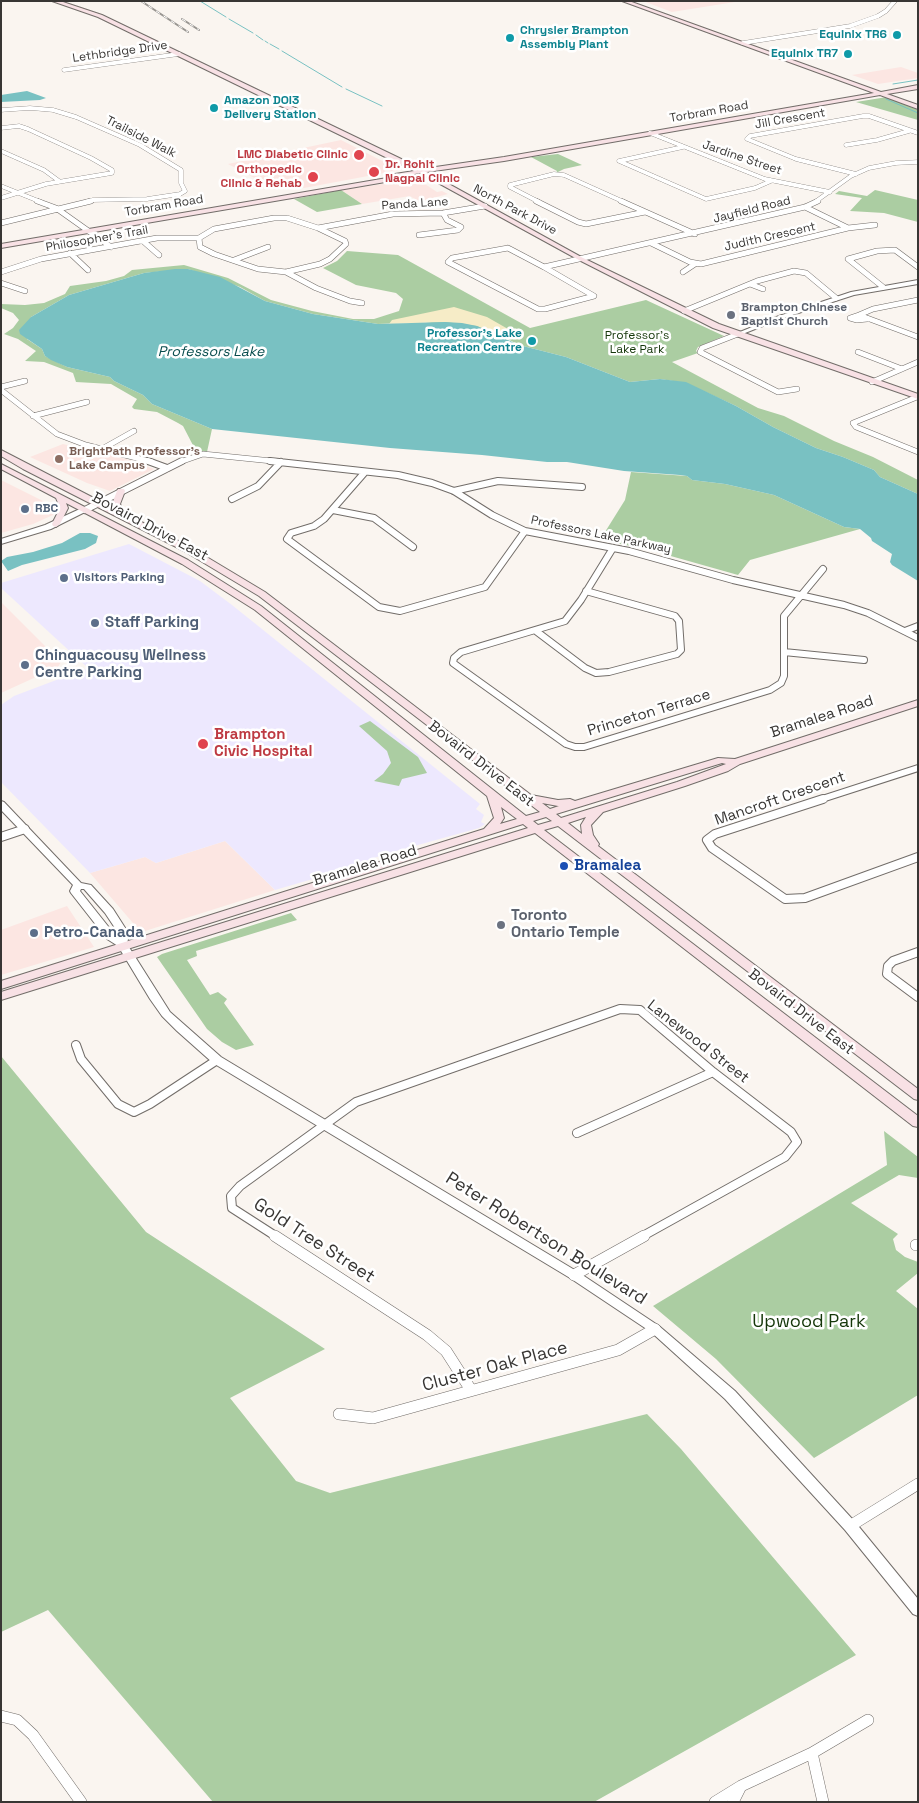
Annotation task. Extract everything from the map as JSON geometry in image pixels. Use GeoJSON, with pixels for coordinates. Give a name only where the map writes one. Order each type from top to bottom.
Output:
{"type":"FeatureCollection","features":[{"type":"Feature","properties":{"kind":"main road","name":"North Park Drive"},"geometry":{"type":"LineString","coordinates":[[54,1],[100,16],[423,172],[581,259],[684,311],[738,334],[917,397]]}},
{"type":"Feature","properties":{"kind":"main road"},"geometry":{"type":"LineString","coordinates":[[624,1],[871,85],[888,88],[910,88]]}},
{"type":"Feature","properties":{"kind":"main road"},"geometry":{"type":"LineString","coordinates":[[633,1],[918,105]]}},
{"type":"Feature","properties":{"kind":"main road"},"geometry":{"type":"LineString","coordinates":[[871,85],[886,93]]}},
{"type":"Feature","properties":{"kind":"main road","name":"Torbram Road"},"geometry":{"type":"LineString","coordinates":[[1,246],[918,87]]}},
{"type":"Feature","properties":{"kind":"main road","name":"Bovaird Drive East"},"geometry":{"type":"LineString","coordinates":[[1,452],[26,467],[187,549],[262,594],[918,1096]]}},
{"type":"Feature","properties":{"kind":"main road","name":"Bovaird Drive East"},"geometry":{"type":"LineString","coordinates":[[1,466],[185,562],[258,608],[492,795],[918,1123]]}},
{"type":"Feature","properties":{"kind":"main road"},"geometry":{"type":"LineString","coordinates":[[120,516],[116,504],[121,491]]}},
{"type":"Feature","properties":{"kind":"main road"},"geometry":{"type":"LineString","coordinates":[[56,524],[64,508],[60,498]]}},
{"type":"Feature","properties":{"kind":"main road","name":"Bramalea Road"},"geometry":{"type":"LineString","coordinates":[[1,985],[537,830],[724,769],[736,762],[918,704]]}},
{"type":"Feature","properties":{"kind":"main road","name":"Bramalea Road"},"geometry":{"type":"LineString","coordinates":[[1,996],[125,949],[483,833],[722,760],[736,762]]}},
{"type":"Feature","properties":{"kind":"main road"},"geometry":{"type":"LineString","coordinates":[[483,833],[493,827],[499,818],[492,795]]}},
{"type":"Feature","properties":{"kind":"main road"},"geometry":{"type":"LineString","coordinates":[[524,796],[558,803],[599,797]]}},
{"type":"Feature","properties":{"kind":"main road"},"geometry":{"type":"LineString","coordinates":[[599,852],[586,829],[591,818],[602,810]]}},
{"type":"Feature","properties":{"kind":"street"},"geometry":{"type":"LineString","coordinates":[[748,43],[865,21],[886,11],[895,1]]}},
{"type":"Feature","properties":{"kind":"street","name":"Lethbridge Drive"},"geometry":{"type":"LineString","coordinates":[[64,70],[179,54]]}},
{"type":"Feature","properties":{"kind":"street","name":"Trailside Walk"},"geometry":{"type":"LineString","coordinates":[[1,110],[30,108],[64,113],[140,145],[181,170],[181,183],[185,191],[180,194],[147,199],[99,200],[56,208]]}},
{"type":"Feature","properties":{"kind":"street","name":"Jill Crescent"},"geometry":{"type":"LineString","coordinates":[[856,174],[796,159],[747,138],[863,116],[869,116],[918,133]]}},
{"type":"Feature","properties":{"kind":"street"},"geometry":{"type":"LineString","coordinates":[[1,128],[19,126],[28,129],[91,158],[112,170],[112,173],[107,175],[59,181],[1,198]]}},
{"type":"Feature","properties":{"kind":"street"},"geometry":{"type":"LineString","coordinates":[[846,145],[877,140],[910,131]]}},
{"type":"Feature","properties":{"kind":"street","name":"Jardine Street"},"geometry":{"type":"LineString","coordinates":[[650,134],[771,181],[830,192]]}},
{"type":"Feature","properties":{"kind":"street"},"geometry":{"type":"LineString","coordinates":[[683,147],[619,161],[706,198],[755,188],[771,181]]}},
{"type":"Feature","properties":{"kind":"street"},"geometry":{"type":"LineString","coordinates":[[1,151],[44,170],[59,181]]}},
{"type":"Feature","properties":{"kind":"street","name":"Jayfield Road"},"geometry":{"type":"LineString","coordinates":[[544,267],[805,207],[856,174],[882,165],[918,162]]}},
{"type":"Feature","properties":{"kind":"street"},"geometry":{"type":"LineString","coordinates":[[645,212],[586,224],[578,222],[510,187],[510,185],[559,174],[645,212],[694,234]]}},
{"type":"Feature","properties":{"kind":"street"},"geometry":{"type":"LineString","coordinates":[[1,186],[56,208],[111,247]]}},
{"type":"Feature","properties":{"kind":"street","name":"Panda Lane"},"geometry":{"type":"LineString","coordinates":[[318,228],[392,214],[443,213],[485,206]]}},
{"type":"Feature","properties":{"kind":"street","name":"Judith Crescent"},"geometry":{"type":"LineString","coordinates":[[805,207],[848,228]]}},
{"type":"Feature","properties":{"kind":"street"},"geometry":{"type":"LineString","coordinates":[[1,223],[56,208]]}},
{"type":"Feature","properties":{"kind":"street"},"geometry":{"type":"LineString","coordinates":[[419,235],[458,230],[461,227],[447,220],[443,213]]}},
{"type":"Feature","properties":{"kind":"street"},"geometry":{"type":"LineString","coordinates":[[274,218],[287,218],[318,228],[345,241],[346,244],[330,259],[320,264],[286,272],[258,269],[200,247],[199,238],[214,229],[274,218]]}},
{"type":"Feature","properties":{"kind":"street","name":"Judith Crescent"},"geometry":{"type":"LineString","coordinates":[[683,272],[695,264],[848,228],[875,225]]}},
{"type":"Feature","properties":{"kind":"street","name":"Philosopher's Trail"},"geometry":{"type":"LineString","coordinates":[[1,272],[20,265],[70,254],[143,241],[168,237],[199,238]]}},
{"type":"Feature","properties":{"kind":"street"},"geometry":{"type":"LineString","coordinates":[[143,241],[159,255]]}},
{"type":"Feature","properties":{"kind":"street"},"geometry":{"type":"LineString","coordinates":[[652,243],[695,264]]}},
{"type":"Feature","properties":{"kind":"street"},"geometry":{"type":"LineString","coordinates":[[234,260],[268,247]]}},
{"type":"Feature","properties":{"kind":"street"},"geometry":{"type":"LineString","coordinates":[[508,248],[544,267],[594,296],[545,309],[533,308],[448,262],[452,258],[508,248]]}},
{"type":"Feature","properties":{"kind":"street"},"geometry":{"type":"LineString","coordinates":[[883,287],[848,259],[877,251],[894,250],[918,266]]}},
{"type":"Feature","properties":{"kind":"street"},"geometry":{"type":"LineString","coordinates":[[70,254],[88,270]]}},
{"type":"Feature","properties":{"kind":"street"},"geometry":{"type":"LineString","coordinates":[[286,272],[316,288],[350,301],[362,303]]}},
{"type":"Feature","properties":{"kind":"street"},"geometry":{"type":"LineString","coordinates":[[684,311],[750,284],[800,272],[806,273],[836,298]]}},
{"type":"Feature","properties":{"kind":"street"},"geometry":{"type":"LineString","coordinates":[[797,389],[778,392],[700,352],[702,348],[836,298],[883,287],[918,282]]}},
{"type":"Feature","properties":{"kind":"street"},"geometry":{"type":"LineString","coordinates":[[1,283],[25,291]]}},
{"type":"Feature","properties":{"kind":"street"},"geometry":{"type":"LineString","coordinates":[[750,284],[763,289]]}},
{"type":"Feature","properties":{"kind":"street"},"geometry":{"type":"LineString","coordinates":[[868,318],[857,320],[850,318],[872,309],[918,300]]}},
{"type":"Feature","properties":{"kind":"street"},"geometry":{"type":"LineString","coordinates":[[859,315],[918,337]]}},
{"type":"Feature","properties":{"kind":"street"},"geometry":{"type":"LineString","coordinates":[[910,334],[918,331]]}},
{"type":"Feature","properties":{"kind":"street"},"geometry":{"type":"LineString","coordinates":[[858,352],[902,369]]}},
{"type":"Feature","properties":{"kind":"street"},"geometry":{"type":"LineString","coordinates":[[872,382],[918,362]]}},
{"type":"Feature","properties":{"kind":"street"},"geometry":{"type":"LineString","coordinates":[[1,388],[25,381]]}},
{"type":"Feature","properties":{"kind":"street"},"geometry":{"type":"LineString","coordinates":[[1,388],[57,434],[72,441],[139,458],[167,468]]}},
{"type":"Feature","properties":{"kind":"street"},"geometry":{"type":"LineString","coordinates":[[917,397],[853,423],[856,427],[918,452]]}},
{"type":"Feature","properties":{"kind":"street"},"geometry":{"type":"LineString","coordinates":[[34,416],[87,402]]}},
{"type":"Feature","properties":{"kind":"street"},"geometry":{"type":"LineString","coordinates":[[102,450],[134,431]]}},
{"type":"Feature","properties":{"kind":"street","name":"Professors Lake Parkway"},"geometry":{"type":"LineString","coordinates":[[85,510],[167,468],[203,454],[398,475],[432,483],[454,491],[492,515],[526,531],[667,560],[733,580],[802,594],[868,613],[918,638]]}},
{"type":"Feature","properties":{"kind":"street"},"geometry":{"type":"LineString","coordinates":[[232,499],[258,486],[281,462]]}},
{"type":"Feature","properties":{"kind":"street"},"geometry":{"type":"LineString","coordinates":[[365,472],[333,510],[314,526],[291,533],[287,539],[379,607],[389,610],[400,610],[485,587],[526,531]]}},
{"type":"Feature","properties":{"kind":"street"},"geometry":{"type":"LineString","coordinates":[[454,491],[498,481],[582,488]]}},
{"type":"Feature","properties":{"kind":"street"},"geometry":{"type":"LineString","coordinates":[[1,542],[56,524],[85,510]]}},
{"type":"Feature","properties":{"kind":"street"},"geometry":{"type":"LineString","coordinates":[[333,510],[374,518],[413,547]]}},
{"type":"Feature","properties":{"kind":"street","name":"Princeton Terrace"},"geometry":{"type":"LineString","coordinates":[[613,548],[565,621],[460,652],[454,658],[453,663],[566,744],[575,747],[584,746],[770,690],[781,683],[784,676],[784,616],[823,569]]}},
{"type":"Feature","properties":{"kind":"street"},"geometry":{"type":"LineString","coordinates":[[536,631],[585,668],[596,673],[609,672],[678,654],[681,650],[680,622],[675,616],[586,591]]}},
{"type":"Feature","properties":{"kind":"street"},"geometry":{"type":"LineString","coordinates":[[905,631],[918,626]]}},
{"type":"Feature","properties":{"kind":"street"},"geometry":{"type":"LineString","coordinates":[[784,652],[864,660]]}},
{"type":"Feature","properties":{"kind":"street","name":"Mancroft Crescent"},"geometry":{"type":"LineString","coordinates":[[918,768],[715,834],[707,840],[712,848],[774,893],[786,899],[805,898],[918,857]]}},
{"type":"Feature","properties":{"kind":"street","name":"Peter Robertson Boulevard"},"geometry":{"type":"LineString","coordinates":[[1,804],[78,886],[76,892],[111,937],[125,949],[166,1014],[217,1060],[325,1123],[574,1275],[655,1329],[730,1395],[850,1526],[918,1610]]}},
{"type":"Feature","properties":{"kind":"street"},"geometry":{"type":"LineString","coordinates":[[1,837],[25,829]]}},
{"type":"Feature","properties":{"kind":"street"},"geometry":{"type":"LineString","coordinates":[[918,952],[893,961],[888,966],[887,974],[918,997]]}},
{"type":"Feature","properties":{"kind":"street","name":"Lanewood Street"},"geometry":{"type":"LineString","coordinates":[[325,1123],[356,1102],[620,1009],[640,1010],[713,1072],[791,1132],[797,1142],[785,1157],[574,1275]]}},
{"type":"Feature","properties":{"kind":"street"},"geometry":{"type":"LineString","coordinates":[[76,1045],[81,1059],[118,1104],[134,1112],[150,1104],[217,1060]]}},
{"type":"Feature","properties":{"kind":"street"},"geometry":{"type":"LineString","coordinates":[[577,1133],[713,1072]]}},
{"type":"Feature","properties":{"kind":"street","name":"Gold Tree Street"},"geometry":{"type":"LineString","coordinates":[[325,1123],[240,1186],[232,1196],[232,1208],[427,1335],[446,1351],[471,1390]]}},
{"type":"Feature","properties":{"kind":"street","name":"Cluster Oak Place"},"geometry":{"type":"LineString","coordinates":[[339,1414],[373,1418],[618,1350],[655,1329]]}},
{"type":"Feature","properties":{"kind":"street"},"geometry":{"type":"LineString","coordinates":[[850,1526],[918,1484]]}},
{"type":"Feature","properties":{"kind":"street"},"geometry":{"type":"LineString","coordinates":[[1,1716],[17,1720],[34,1735],[81,1802]]}},
{"type":"Feature","properties":{"kind":"street"},"geometry":{"type":"LineString","coordinates":[[715,1802],[741,1786],[812,1753],[868,1720]]}},
{"type":"Feature","properties":{"kind":"street"},"geometry":{"type":"LineString","coordinates":[[812,1753],[823,1802]]}},
{"type":"Feature","properties":{"kind":"street"},"geometry":{"type":"LineString","coordinates":[[733,1802],[741,1786]]}},
{"type":"Feature","properties":{"kind":"shaded area"},"geometry":{"type":"Polygon","coordinates":[[[643,1],[741,1],[672,12],[643,1]]]}},
{"type":"Feature","properties":{"kind":"shaded area"},"geometry":{"type":"Polygon","coordinates":[[[901,67],[918,73],[918,78],[878,84],[852,75],[901,67]]]}},
{"type":"Feature","properties":{"kind":"shaded area"},"geometry":{"type":"Polygon","coordinates":[[[341,140],[400,170],[304,188],[294,183],[270,186],[228,164],[341,140]]]}},
{"type":"Feature","properties":{"kind":"shaded area"},"geometry":{"type":"Polygon","coordinates":[[[403,181],[425,184],[437,192],[442,191],[448,194],[425,200],[416,200],[410,196],[362,204],[341,190],[403,181]]]}},
{"type":"Feature","properties":{"kind":"shaded area"},"geometry":{"type":"Polygon","coordinates":[[[63,444],[126,459],[154,469],[110,491],[87,483],[30,457],[63,444]]]}},
{"type":"Feature","properties":{"kind":"shaded area"},"geometry":{"type":"Polygon","coordinates":[[[1,480],[51,505],[55,510],[53,515],[33,524],[1,533],[1,480]]]}},
{"type":"Feature","properties":{"kind":"shaded area","name":"Brampton Civic Hospital"},"geometry":{"type":"Polygon","coordinates":[[[129,544],[200,581],[232,605],[480,804],[476,809],[484,815],[481,822],[485,824],[479,828],[382,855],[340,871],[275,890],[225,841],[156,863],[145,857],[90,873],[1,782],[1,705],[14,696],[88,668],[1,588],[1,583],[129,544]]]}},
{"type":"Feature","properties":{"kind":"shaded area"},"geometry":{"type":"Polygon","coordinates":[[[1,602],[61,662],[58,667],[1,693],[1,602]]]}},
{"type":"Feature","properties":{"kind":"shaded area"},"geometry":{"type":"Polygon","coordinates":[[[225,841],[275,890],[145,931],[139,930],[90,873],[145,857],[156,863],[225,841]]]}},
{"type":"Feature","properties":{"kind":"shaded area"},"geometry":{"type":"Polygon","coordinates":[[[67,906],[94,947],[1,975],[1,930],[67,906]]]}},
{"type":"Feature","properties":{"kind":"green space"},"geometry":{"type":"Polygon","coordinates":[[[887,97],[918,110],[918,120],[856,102],[887,97]]]}},
{"type":"Feature","properties":{"kind":"green space"},"geometry":{"type":"Polygon","coordinates":[[[558,154],[582,165],[556,173],[557,171],[531,157],[558,154]]]}},
{"type":"Feature","properties":{"kind":"green space"},"geometry":{"type":"Polygon","coordinates":[[[341,190],[362,204],[317,212],[294,199],[341,190]]]}},
{"type":"Feature","properties":{"kind":"green space"},"geometry":{"type":"Polygon","coordinates":[[[875,190],[918,200],[918,222],[884,213],[850,211],[862,198],[835,194],[839,191],[867,196],[875,190]]]}},
{"type":"Feature","properties":{"kind":"green space","name":"Professor's Lake Park"},"geometry":{"type":"Polygon","coordinates":[[[347,251],[398,255],[530,328],[646,300],[724,336],[698,347],[696,351],[698,353],[672,362],[758,408],[784,416],[918,480],[918,494],[880,477],[874,470],[816,448],[736,406],[686,383],[660,379],[630,382],[566,357],[519,345],[494,332],[425,322],[378,324],[313,314],[265,301],[240,287],[188,269],[144,273],[69,295],[31,317],[27,339],[42,349],[45,356],[67,367],[110,377],[114,381],[143,395],[152,404],[212,429],[207,452],[197,453],[183,426],[157,412],[134,409],[132,407],[137,399],[111,384],[76,382],[73,373],[44,362],[25,361],[36,351],[18,339],[4,334],[13,328],[19,320],[13,313],[1,308],[1,304],[25,305],[44,303],[65,294],[70,286],[106,281],[124,276],[132,270],[184,265],[228,278],[271,300],[312,311],[353,319],[374,319],[399,311],[403,299],[396,293],[356,285],[323,268],[337,261],[347,251]]]}},
{"type":"Feature","properties":{"kind":"green space"},"geometry":{"type":"Polygon","coordinates":[[[631,472],[687,476],[692,480],[725,484],[774,495],[844,527],[860,529],[750,560],[738,575],[646,549],[600,540],[625,500],[631,472]]]}},
{"type":"Feature","properties":{"kind":"green space"},"geometry":{"type":"Polygon","coordinates":[[[370,721],[418,757],[427,773],[402,779],[399,786],[374,781],[383,774],[391,763],[387,751],[359,726],[370,721]]]}},
{"type":"Feature","properties":{"kind":"green space"},"geometry":{"type":"Polygon","coordinates":[[[291,913],[297,920],[196,951],[197,956],[187,960],[210,995],[218,992],[227,999],[224,1003],[254,1045],[236,1050],[222,1042],[207,1029],[157,957],[291,913]]]}},
{"type":"Feature","properties":{"kind":"green space"},"geometry":{"type":"Polygon","coordinates":[[[1,1056],[146,1232],[325,1349],[230,1398],[296,1481],[330,1493],[647,1414],[681,1449],[856,1655],[594,1802],[213,1802],[48,1610],[1,1632],[1,1056]]]}},
{"type":"Feature","properties":{"kind":"green space","name":"Upwood Park"},"geometry":{"type":"Polygon","coordinates":[[[884,1131],[918,1157],[918,1178],[899,1175],[851,1203],[898,1234],[893,1239],[896,1250],[905,1257],[918,1262],[918,1273],[896,1291],[918,1309],[918,1395],[814,1458],[716,1359],[653,1306],[887,1165],[884,1131]]]}},
{"type":"Feature","properties":{"kind":"sand"},"geometry":{"type":"Polygon","coordinates":[[[454,307],[487,317],[515,333],[503,337],[477,326],[445,322],[389,324],[392,320],[454,307]]]}},
{"type":"Feature","properties":{"kind":"water"},"geometry":{"type":"Polygon","coordinates":[[[27,91],[46,98],[1,102],[1,95],[27,91]]]}},
{"type":"Feature","properties":{"kind":"water","name":"Professors Lake"},"geometry":{"type":"Polygon","coordinates":[[[188,269],[220,277],[265,301],[313,314],[378,324],[462,323],[477,326],[519,345],[566,357],[630,382],[660,379],[686,382],[816,448],[874,470],[880,477],[918,494],[918,581],[892,565],[890,562],[892,554],[872,541],[860,529],[844,527],[774,495],[725,484],[692,480],[687,476],[680,475],[624,471],[567,462],[547,462],[390,448],[212,429],[152,404],[143,395],[114,381],[110,377],[67,367],[51,360],[45,356],[42,349],[20,334],[19,330],[31,317],[69,295],[144,273],[188,269]]]}},
{"type":"Feature","properties":{"kind":"water"},"geometry":{"type":"Polygon","coordinates":[[[80,533],[90,533],[98,536],[96,543],[85,549],[22,565],[8,571],[1,561],[7,557],[33,552],[62,543],[80,533]]]}},
{"type":"Feature","properties":{"kind":"waterway"},"geometry":{"type":"LineString","coordinates":[[200,1],[226,17]]}},
{"type":"Feature","properties":{"kind":"waterway"},"geometry":{"type":"LineString","coordinates":[[229,19],[253,33]]}},
{"type":"Feature","properties":{"kind":"waterway"},"geometry":{"type":"LineString","coordinates":[[256,35],[263,40]]}},
{"type":"Feature","properties":{"kind":"waterway"},"geometry":{"type":"LineString","coordinates":[[270,44],[279,49]]}},
{"type":"Feature","properties":{"kind":"waterway"},"geometry":{"type":"LineString","coordinates":[[282,51],[342,87]]}},
{"type":"Feature","properties":{"kind":"waterway"},"geometry":{"type":"LineString","coordinates":[[893,84],[918,80]]}},
{"type":"Feature","properties":{"kind":"waterway"},"geometry":{"type":"LineString","coordinates":[[346,89],[382,106]]}},
{"type":"Feature","properties":{"kind":"waterway"},"geometry":{"type":"LineString","coordinates":[[886,99],[918,113]]}},
{"type":"Feature","properties":{"kind":"railway"},"geometry":{"type":"LineString","coordinates":[[141,1],[188,32]]}},
{"type":"Feature","properties":{"kind":"railway"},"geometry":{"type":"LineString","coordinates":[[182,19],[199,30]]}},
{"type":"Feature","properties":{"kind":"place","name":"Equinix TR6"},"geometry":{"type":"Point","coordinates":[897,35]}},
{"type":"Feature","properties":{"kind":"place","name":"Chrysler Brampton Assembly Plant"},"geometry":{"type":"Point","coordinates":[510,38]}},
{"type":"Feature","properties":{"kind":"place","name":"Equinix TR7"},"geometry":{"type":"Point","coordinates":[848,54]}},
{"type":"Feature","properties":{"kind":"place","name":"Amazon DOI3 Delivery Station"},"geometry":{"type":"Point","coordinates":[214,108]}},
{"type":"Feature","properties":{"kind":"place","name":"LMC Diabetic Clinic"},"geometry":{"type":"Point","coordinates":[359,155]}},
{"type":"Feature","properties":{"kind":"place","name":"Dr. Rohit Nagpal Clinic"},"geometry":{"type":"Point","coordinates":[374,172]}},
{"type":"Feature","properties":{"kind":"place","name":"Orthopedic Clinic & Rehab"},"geometry":{"type":"Point","coordinates":[313,177]}},
{"type":"Feature","properties":{"kind":"place","name":"Brampton Chinese Baptist Church"},"geometry":{"type":"Point","coordinates":[731,315]}},
{"type":"Feature","properties":{"kind":"place","name":"Professor's Lake Recreation Centre"},"geometry":{"type":"Point","coordinates":[532,341]}},
{"type":"Feature","properties":{"kind":"place","name":"BrightPath Professor's Lake Campus"},"geometry":{"type":"Point","coordinates":[59,459]}},
{"type":"Feature","properties":{"kind":"place","name":"RBC"},"geometry":{"type":"Point","coordinates":[25,509]}},
{"type":"Feature","properties":{"kind":"place","name":"Visitors Parking"},"geometry":{"type":"Point","coordinates":[64,578]}},
{"type":"Feature","properties":{"kind":"place","name":"Staff Parking"},"geometry":{"type":"Point","coordinates":[95,623]}},
{"type":"Feature","properties":{"kind":"place","name":"Chinguacousy Wellness Centre Parking"},"geometry":{"type":"Point","coordinates":[25,665]}},
{"type":"Feature","properties":{"kind":"place","name":"Brampton Civic Hospital"},"geometry":{"type":"Point","coordinates":[203,744]}},
{"type":"Feature","properties":{"kind":"place","name":"Bramalea"},"geometry":{"type":"Point","coordinates":[564,866]}},
{"type":"Feature","properties":{"kind":"place","name":"Toronto Ontario Temple"},"geometry":{"type":"Point","coordinates":[501,925]}},
{"type":"Feature","properties":{"kind":"place","name":"Petro-Canada"},"geometry":{"type":"Point","coordinates":[34,933]}}]}
